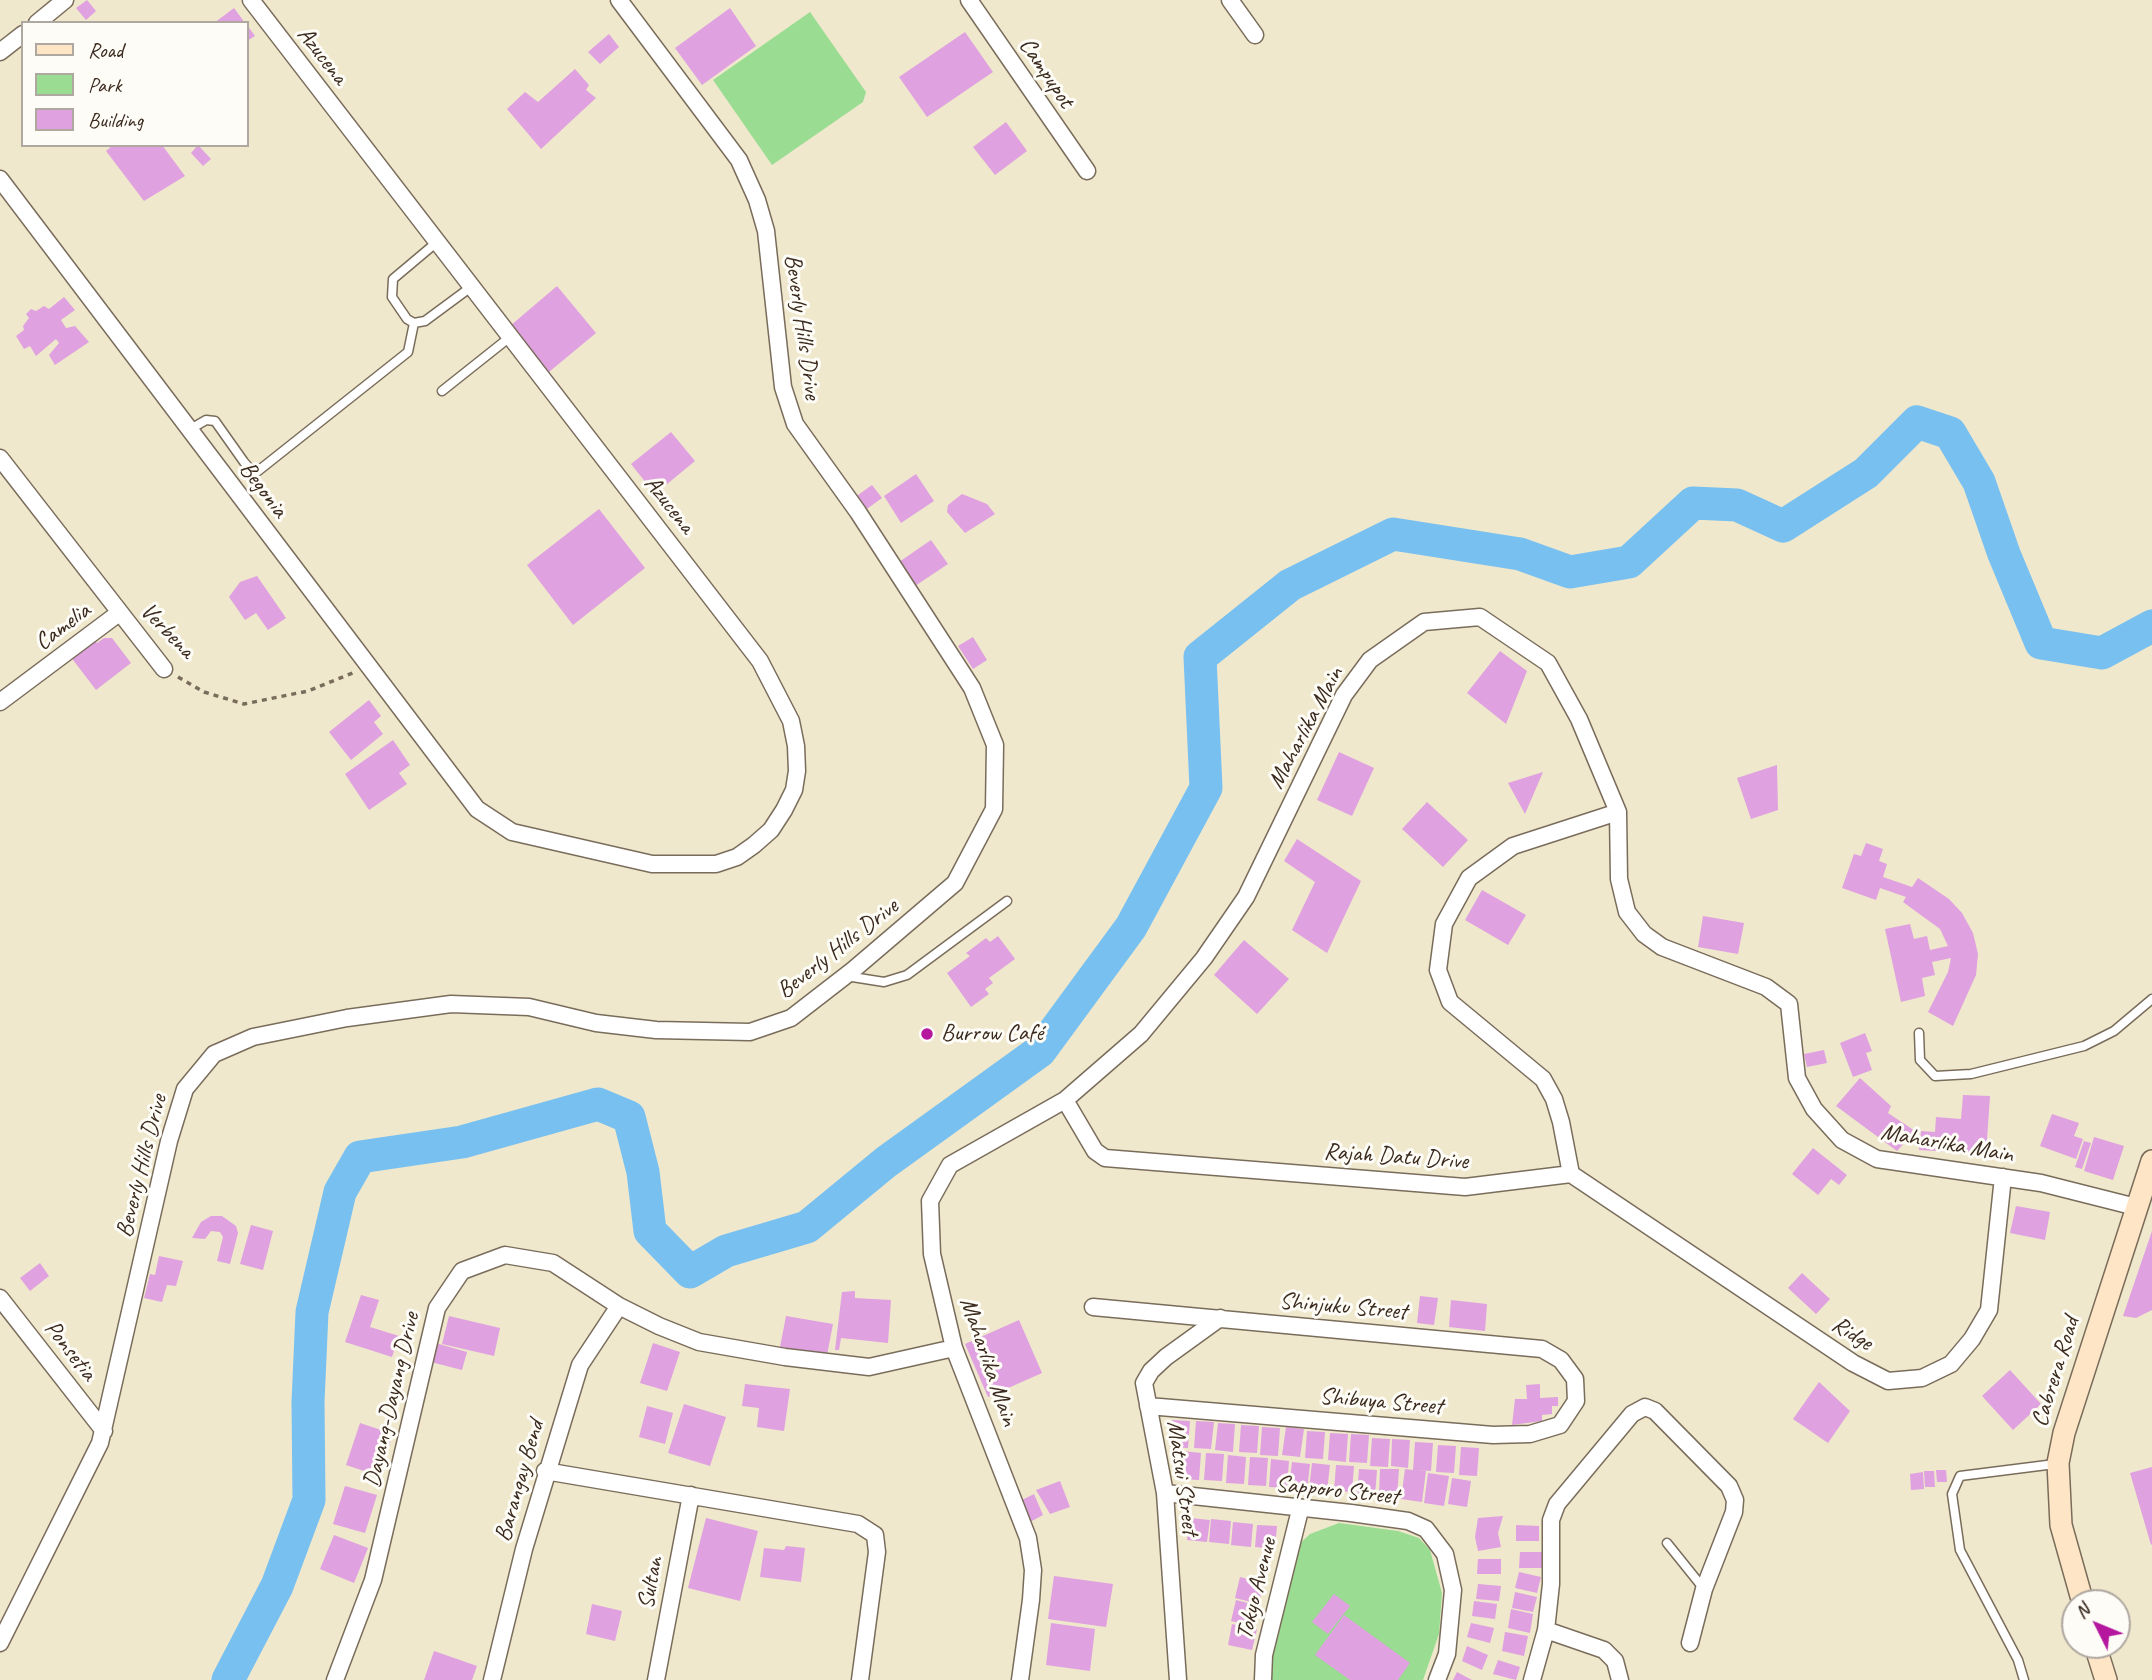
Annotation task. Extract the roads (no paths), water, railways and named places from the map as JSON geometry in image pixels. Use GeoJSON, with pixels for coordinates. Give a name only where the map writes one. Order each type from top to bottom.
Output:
{"type":"FeatureCollection","features":[{"type":"Feature","properties":{"kind":"main road","name":"Cabrera Road"},"geometry":{"type":"LineString","coordinates":[[2079,1589],[2061,1525],[2058,1463],[2064,1433],[2152,1161]]}},
{"type":"Feature","properties":{"kind":"main road"},"geometry":{"type":"LineString","coordinates":[[2099,1659],[2106,1680]]}},
{"type":"Feature","properties":{"kind":"street"},"geometry":{"type":"LineString","coordinates":[[39,21],[65,0]]}},
{"type":"Feature","properties":{"kind":"street","name":"Azucena"},"geometry":{"type":"LineString","coordinates":[[251,0],[760,661],[791,722],[796,746],[797,771],[794,790],[771,830],[737,857],[716,864],[652,864],[512,832],[495,823]]}},
{"type":"Feature","properties":{"kind":"street","name":"Beverly Hills Drive"},"geometry":{"type":"LineString","coordinates":[[0,1643],[104,1431],[169,1141],[185,1089],[214,1054],[253,1037],[347,1018],[451,1004],[529,1007],[596,1023],[656,1030],[750,1032],[791,1018],[955,883],[994,809],[995,745],[972,688],[858,512],[795,424],[783,387],[766,231],[757,200],[739,160],[619,0]]}},
{"type":"Feature","properties":{"kind":"street","name":"Campupot"},"geometry":{"type":"LineString","coordinates":[[969,0],[1087,171]]}},
{"type":"Feature","properties":{"kind":"street"},"geometry":{"type":"LineString","coordinates":[[1230,0],[1255,35]]}},
{"type":"Feature","properties":{"kind":"street"},"geometry":{"type":"LineString","coordinates":[[0,52],[21,36]]}},
{"type":"Feature","properties":{"kind":"street","name":"Begonia"},"geometry":{"type":"LineString","coordinates":[[0,179],[367,667],[477,809],[495,823]]}},
{"type":"Feature","properties":{"kind":"street","name":"Verbena"},"geometry":{"type":"LineString","coordinates":[[0,457],[164,669]]}},
{"type":"Feature","properties":{"kind":"street","name":"Camelia"},"geometry":{"type":"LineString","coordinates":[[0,702],[119,613]]}},
{"type":"Feature","properties":{"kind":"street","name":"Maharlika Main"},"geometry":{"type":"LineString","coordinates":[[1020,1680],[1032,1590],[1033,1570],[1028,1538],[954,1348],[932,1254],[930,1201],[950,1166],[1065,1100],[1141,1034],[1204,958],[1246,897],[1344,695],[1370,660],[1424,622],[1480,617],[1548,663],[1578,719],[1618,812],[1619,879],[1627,912],[1644,934],[1662,947],[1766,987],[1789,1004],[1797,1078],[1814,1109],[1842,1140],[1877,1158],[2041,1183],[2136,1207]]}},
{"type":"Feature","properties":{"kind":"street"},"geometry":{"type":"LineString","coordinates":[[1571,1174],[1561,1122],[1543,1079],[1450,1002],[1438,970],[1444,924],[1469,878],[1513,846],[1618,812]]}},
{"type":"Feature","properties":{"kind":"street","name":"Rajah Datu Drive"},"geometry":{"type":"LineString","coordinates":[[1065,1100],[1095,1151],[1105,1158],[1465,1187],[1571,1174]]}},
{"type":"Feature","properties":{"kind":"street","name":"Ridge"},"geometry":{"type":"LineString","coordinates":[[1571,1174],[1853,1363],[1888,1381],[1922,1378],[1951,1364],[1972,1339],[1989,1310],[2003,1177]]}},
{"type":"Feature","properties":{"kind":"street","name":"Dayang-Dayang Drive"},"geometry":{"type":"LineString","coordinates":[[335,1680],[373,1580],[437,1308],[462,1271],[505,1255],[553,1263],[619,1306],[699,1342],[785,1357],[869,1367],[954,1348]]}},
{"type":"Feature","properties":{"kind":"street","name":"Ponsetia"},"geometry":{"type":"LineString","coordinates":[[0,1298],[104,1431]]}},
{"type":"Feature","properties":{"kind":"street","name":"Barangay Bend"},"geometry":{"type":"LineString","coordinates":[[492,1680],[545,1471],[580,1365],[619,1306]]}},
{"type":"Feature","properties":{"kind":"street","name":"Shinjuku Street"},"geometry":{"type":"LineString","coordinates":[[1093,1307],[1542,1349],[1561,1360],[1575,1379]]}},
{"type":"Feature","properties":{"kind":"street","name":"Matsui Street"},"geometry":{"type":"LineString","coordinates":[[1178,1680],[1165,1493],[1144,1383],[1151,1371],[1220,1318]]}},
{"type":"Feature","properties":{"kind":"street","name":"Shibuya Street"},"geometry":{"type":"LineString","coordinates":[[1147,1406],[1493,1435],[1530,1434],[1560,1425],[1577,1401],[1575,1379]]}},
{"type":"Feature","properties":{"kind":"street"},"geometry":{"type":"LineString","coordinates":[[1532,1680],[1546,1630],[1552,1584],[1551,1520],[1557,1504],[1632,1414],[1645,1407],[1655,1411],[1729,1486],[1735,1500],[1734,1512],[1704,1589],[1690,1643]]}},
{"type":"Feature","properties":{"kind":"street"},"geometry":{"type":"LineString","coordinates":[[545,1471],[859,1524],[875,1535],[877,1552],[860,1680]]}},
{"type":"Feature","properties":{"kind":"street","name":"Sapporo Street"},"geometry":{"type":"LineString","coordinates":[[1165,1493],[1408,1521],[1426,1529],[1446,1554],[1453,1591],[1447,1654],[1437,1680]]}},
{"type":"Feature","properties":{"kind":"street","name":"Sultan"},"geometry":{"type":"LineString","coordinates":[[656,1680],[691,1494]]}},
{"type":"Feature","properties":{"kind":"street","name":"Tokyo Avenue"},"geometry":{"type":"LineString","coordinates":[[1263,1680],[1264,1655],[1300,1510]]}},
{"type":"Feature","properties":{"kind":"street"},"geometry":{"type":"LineString","coordinates":[[1546,1630],[1604,1650],[1615,1661],[1620,1680]]}},
{"type":"Feature","properties":{"kind":"lane"},"geometry":{"type":"LineString","coordinates":[[437,242],[393,279],[390,287],[392,297],[407,319],[414,323],[425,321],[471,287]]}},
{"type":"Feature","properties":{"kind":"lane"},"geometry":{"type":"LineString","coordinates":[[189,430],[206,419],[215,421],[244,463],[251,470],[258,471],[408,352],[414,323]]}},
{"type":"Feature","properties":{"kind":"lane"},"geometry":{"type":"LineString","coordinates":[[442,391],[510,337]]}},
{"type":"Feature","properties":{"kind":"lane"},"geometry":{"type":"LineString","coordinates":[[846,975],[884,982],[908,975],[1007,901]]}},
{"type":"Feature","properties":{"kind":"lane"},"geometry":{"type":"LineString","coordinates":[[1919,1033],[1920,1060],[1934,1076],[1971,1074],[2084,1046],[2114,1031],[2152,999]]}},
{"type":"Feature","properties":{"kind":"lane"},"geometry":{"type":"LineString","coordinates":[[2024,1680],[2018,1660],[1960,1550],[1952,1494],[1960,1476],[2058,1463]]}},
{"type":"Feature","properties":{"kind":"lane"},"geometry":{"type":"LineString","coordinates":[[1667,1543],[1704,1589]]}},
{"type":"Feature","properties":{"kind":"waterway"},"geometry":{"type":"LineString","coordinates":[[228,1680],[277,1586],[309,1500],[308,1402],[312,1312],[340,1192],[360,1157],[462,1142],[598,1104],[629,1117],[643,1172],[650,1231],[690,1272],[726,1251],[807,1227],[886,1162],[1040,1051],[1131,927],[1206,788],[1200,657],[1290,585],[1393,534],[1520,554],[1570,572],[1629,562],[1693,503],[1737,505],[1783,526],[1866,473],[1917,422],[1950,433],[1979,482],[2004,554],[2041,643],[2102,653],[2152,626]]}},
{"type":"Feature","properties":{"kind":"place","name":"Burrow Café"},"geometry":{"type":"Point","coordinates":[927,1034]}}]}
